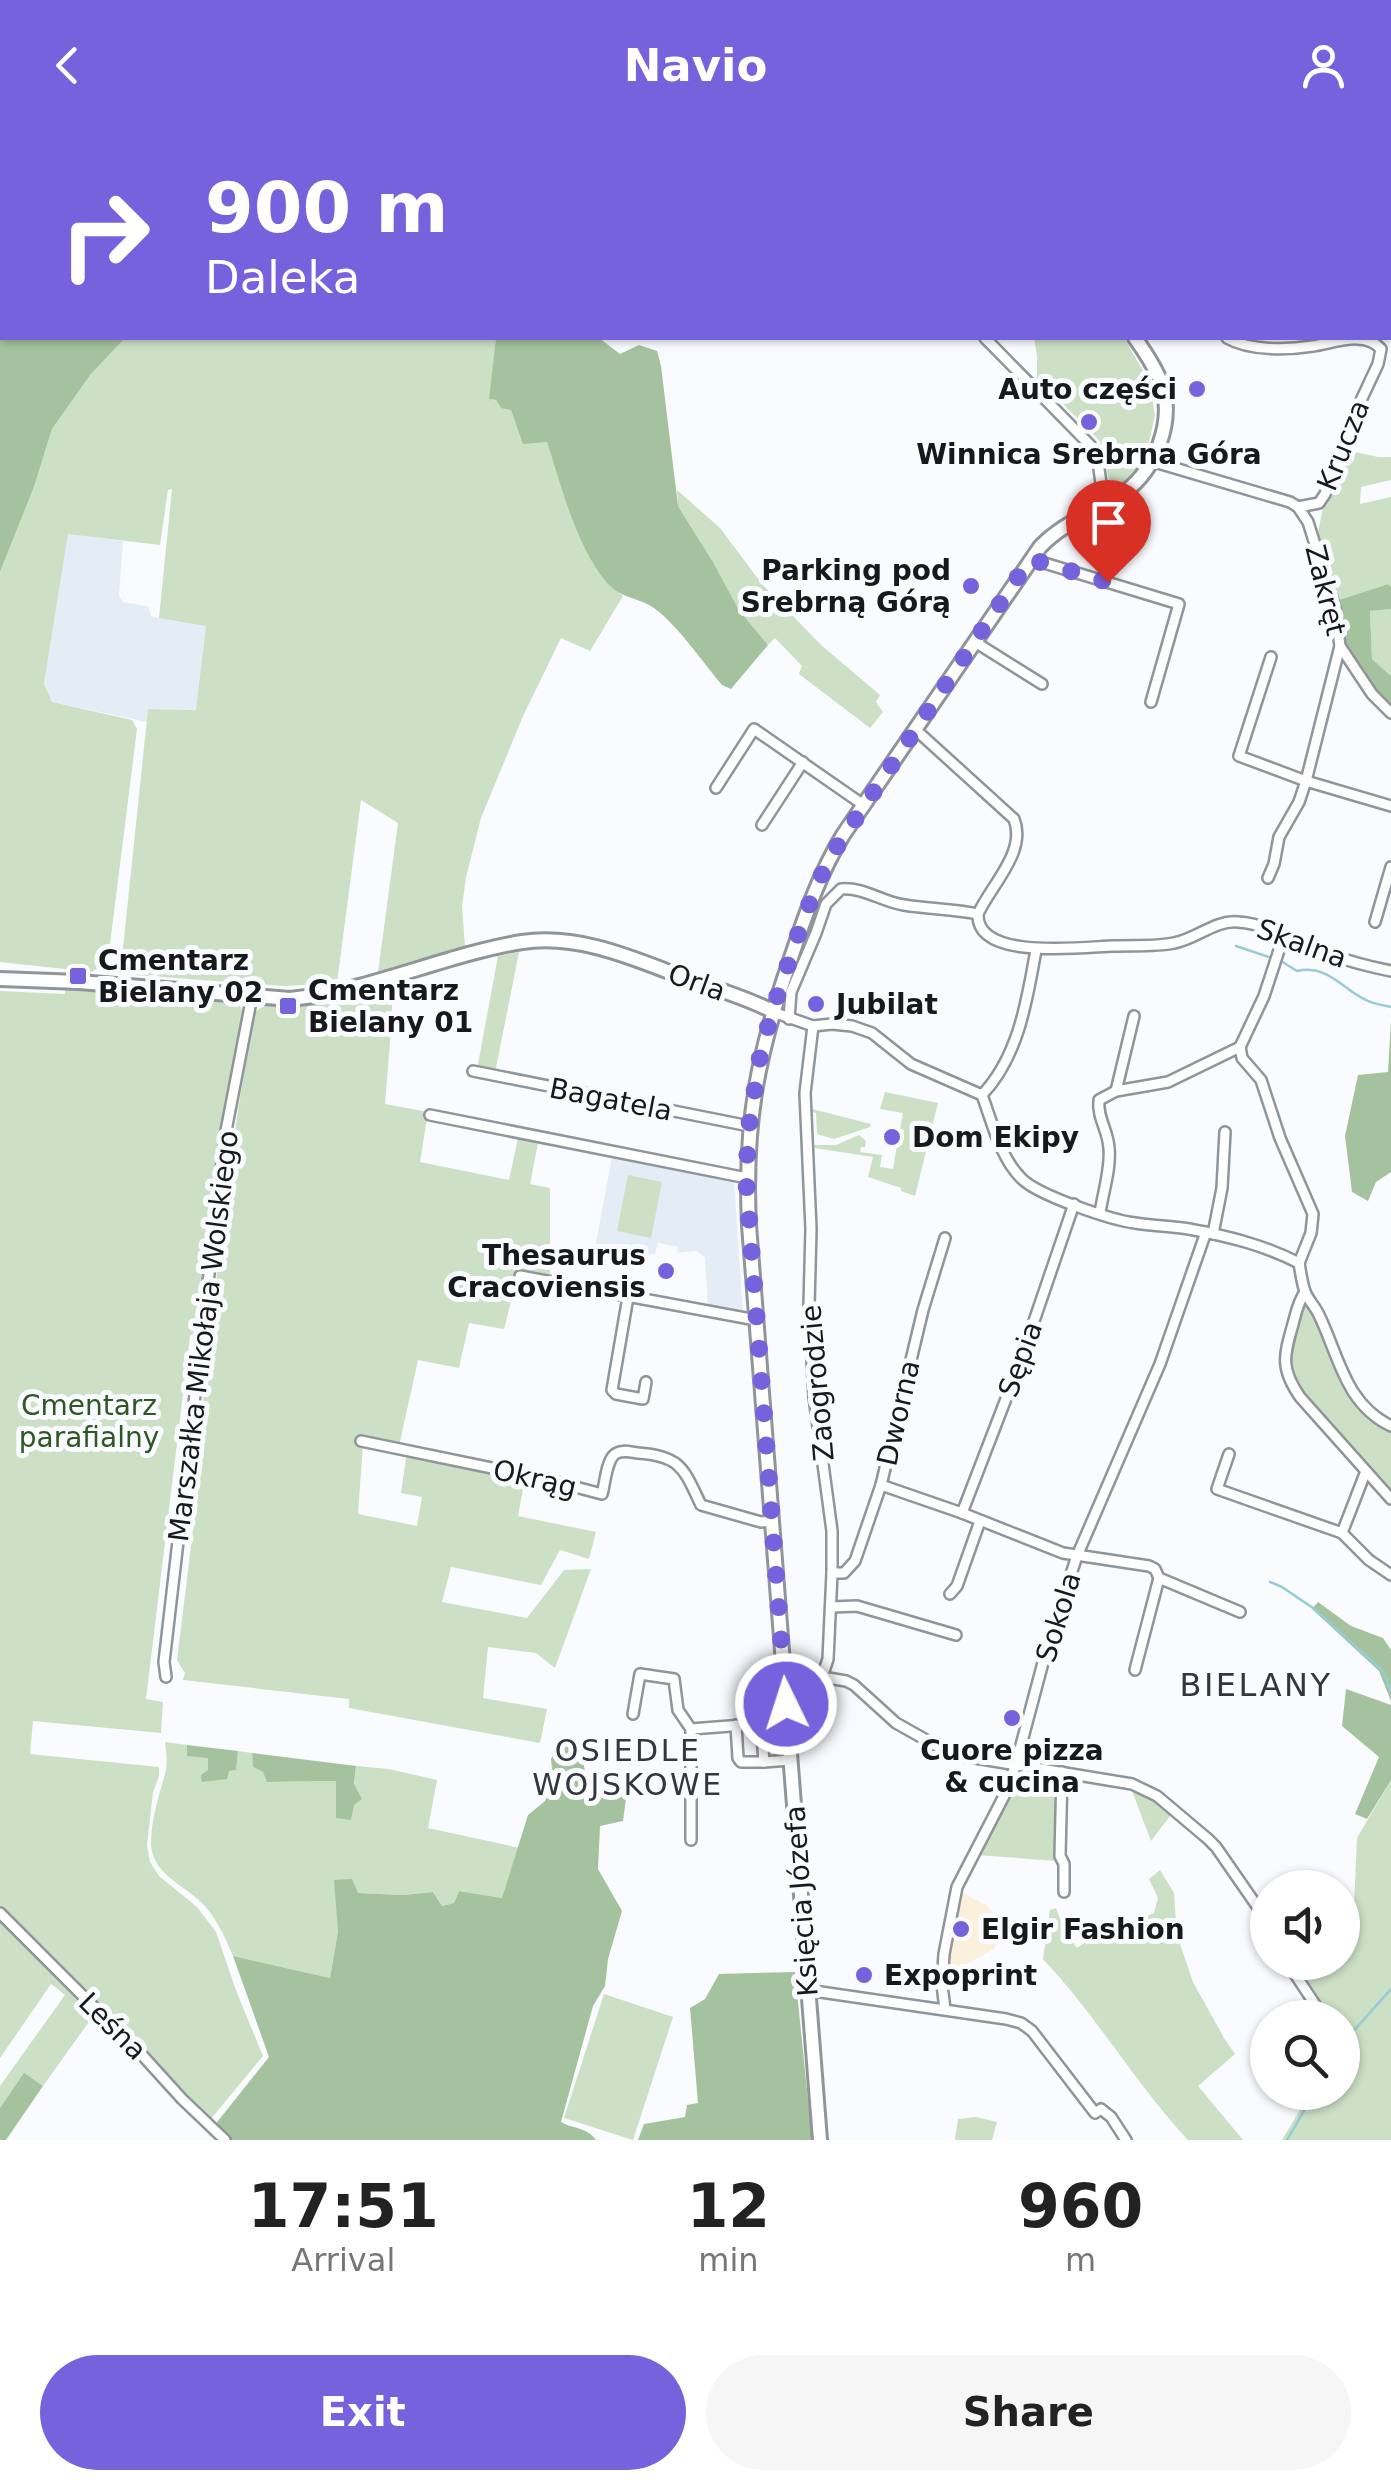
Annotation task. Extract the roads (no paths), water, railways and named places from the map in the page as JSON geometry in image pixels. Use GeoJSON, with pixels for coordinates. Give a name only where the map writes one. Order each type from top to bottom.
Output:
{"type":"FeatureCollection","features":[{"type":"Feature","properties":{"kind":"street"},"geometry":{"type":"LineString","coordinates":[[987,340],[1090,446],[1098,461],[1107,502]]}},
{"type":"Feature","properties":{"kind":"street","name":"Księcia Józefa"},"geometry":{"type":"LineString","coordinates":[[820,2140],[746,1178],[760,1057],[816,886],[843,836],[1030,559],[1054,532],[1138,480],[1151,461],[1166,420],[1165,396],[1136,340]]}},
{"type":"Feature","properties":{"kind":"street","name":"Krucza"},"geometry":{"type":"LineString","coordinates":[[1231,340],[1252,347],[1282,347],[1350,340]]}},
{"type":"Feature","properties":{"kind":"street","name":"Krucza"},"geometry":{"type":"LineString","coordinates":[[1298,507],[1319,503],[1325,494],[1378,364],[1381,349],[1367,340]]}},
{"type":"Feature","properties":{"kind":"street"},"geometry":{"type":"LineString","coordinates":[[1151,461],[1298,507]]}},
{"type":"Feature","properties":{"kind":"street","name":"Zakręt"},"geometry":{"type":"LineString","coordinates":[[1268,878],[1279,836],[1300,802],[1340,646],[1331,594],[1308,522],[1298,507]]}},
{"type":"Feature","properties":{"kind":"street"},"geometry":{"type":"LineString","coordinates":[[1030,559],[1179,604],[1150,702]]}},
{"type":"Feature","properties":{"kind":"street"},"geometry":{"type":"LineString","coordinates":[[975,642],[1042,684]]}},
{"type":"Feature","properties":{"kind":"street"},"geometry":{"type":"LineString","coordinates":[[1340,646],[1372,694],[1391,713]]}},
{"type":"Feature","properties":{"kind":"street"},"geometry":{"type":"LineString","coordinates":[[1271,657],[1239,756],[1391,806]]}},
{"type":"Feature","properties":{"kind":"street"},"geometry":{"type":"LineString","coordinates":[[716,788],[754,729],[865,806]]}},
{"type":"Feature","properties":{"kind":"street"},"geometry":{"type":"LineString","coordinates":[[916,730],[1014,819],[1018,830],[1017,844],[978,914],[979,924],[988,935],[1036,950],[1013,1046],[997,1079],[982,1094],[1007,1159],[1020,1178],[1034,1189],[1130,1223],[1210,1233],[1276,1252],[1299,1264]]}},
{"type":"Feature","properties":{"kind":"street"},"geometry":{"type":"LineString","coordinates":[[762,825],[803,762]]}},
{"type":"Feature","properties":{"kind":"street"},"geometry":{"type":"LineString","coordinates":[[1375,922],[1391,867]]}},
{"type":"Feature","properties":{"kind":"street"},"geometry":{"type":"LineString","coordinates":[[788,1019],[791,992],[826,904],[841,888],[853,888],[904,905],[978,914]]}},
{"type":"Feature","properties":{"kind":"street","name":"Skalna"},"geometry":{"type":"LineString","coordinates":[[1036,950],[1175,943],[1224,922],[1246,923],[1391,971]]}},
{"type":"Feature","properties":{"kind":"street"},"geometry":{"type":"LineString","coordinates":[[1284,935],[1264,996],[1240,1048],[1242,1058],[1261,1080],[1280,1138],[1313,1214],[1311,1233],[1299,1264],[1305,1292],[1319,1314],[1356,1398],[1378,1420],[1391,1426]]}},
{"type":"Feature","properties":{"kind":"street","name":"Orla"},"geometry":{"type":"LineString","coordinates":[[0,979],[290,999],[322,996],[470,954],[524,942],[549,941],[624,956],[788,1019],[813,1026],[852,1026],[872,1033],[911,1064],[982,1094]]}},
{"type":"Feature","properties":{"kind":"street","name":"Marszałka Mikołaja Wolskiego"},"geometry":{"type":"LineString","coordinates":[[166,1677],[168,1623],[226,1136],[252,996]]}},
{"type":"Feature","properties":{"kind":"street"},"geometry":{"type":"LineString","coordinates":[[1116,1091],[1134,1016]]}},
{"type":"Feature","properties":{"kind":"street","name":"Zaogrodzie"},"geometry":{"type":"LineString","coordinates":[[787,1722],[802,1717],[810,1692],[822,1677],[828,1659],[832,1607],[832,1531],[814,1397],[808,1306],[810,1229],[805,1093],[813,1026]]}},
{"type":"Feature","properties":{"kind":"street"},"geometry":{"type":"LineString","coordinates":[[1100,1213],[1110,1154],[1108,1135],[1097,1112],[1099,1100],[1116,1091],[1168,1082],[1240,1048]]}},
{"type":"Feature","properties":{"kind":"street","name":"Bagatela"},"geometry":{"type":"LineString","coordinates":[[473,1072],[749,1126]]}},
{"type":"Feature","properties":{"kind":"street"},"geometry":{"type":"LineString","coordinates":[[430,1115],[746,1178]]}},
{"type":"Feature","properties":{"kind":"street"},"geometry":{"type":"LineString","coordinates":[[1210,1233],[1222,1188],[1225,1132]]}},
{"type":"Feature","properties":{"kind":"street","name":"Sępia"},"geometry":{"type":"LineString","coordinates":[[962,1513],[1019,1365],[1074,1204]]}},
{"type":"Feature","properties":{"kind":"street","name":"Sokola"},"geometry":{"type":"LineString","coordinates":[[945,2009],[944,1954],[958,1887],[1005,1794],[1077,1556],[1160,1364],[1210,1233]]}},
{"type":"Feature","properties":{"kind":"street","name":"Dworna"},"geometry":{"type":"LineString","coordinates":[[832,1573],[844,1573],[855,1562],[881,1485],[923,1310],[945,1238]]}},
{"type":"Feature","properties":{"kind":"street"},"geometry":{"type":"LineString","coordinates":[[520,1276],[756,1320]]}},
{"type":"Feature","properties":{"kind":"street"},"geometry":{"type":"LineString","coordinates":[[1305,1292],[1286,1345],[1284,1360],[1289,1380],[1391,1499]]}},
{"type":"Feature","properties":{"kind":"street"},"geometry":{"type":"LineString","coordinates":[[628,1297],[612,1390],[644,1400],[646,1382]]}},
{"type":"Feature","properties":{"kind":"street","name":"Okrąg"},"geometry":{"type":"LineString","coordinates":[[361,1440],[602,1494],[614,1455],[653,1454],[670,1460],[688,1475],[701,1505],[761,1522],[772,1521]]}},
{"type":"Feature","properties":{"kind":"street"},"geometry":{"type":"LineString","coordinates":[[1229,1454],[1217,1489],[1342,1533],[1391,1575]]}},
{"type":"Feature","properties":{"kind":"street"},"geometry":{"type":"LineString","coordinates":[[1342,1533],[1366,1471]]}},
{"type":"Feature","properties":{"kind":"street"},"geometry":{"type":"LineString","coordinates":[[881,1485],[1077,1556],[1149,1566],[1159,1578],[1240,1612]]}},
{"type":"Feature","properties":{"kind":"street"},"geometry":{"type":"LineString","coordinates":[[950,1594],[958,1586],[980,1521]]}},
{"type":"Feature","properties":{"kind":"street"},"geometry":{"type":"LineString","coordinates":[[1134,1670],[1159,1578]]}},
{"type":"Feature","properties":{"kind":"street"},"geometry":{"type":"LineString","coordinates":[[832,1607],[857,1606],[956,1635]]}},
{"type":"Feature","properties":{"kind":"street"},"geometry":{"type":"LineString","coordinates":[[633,1714],[640,1674],[674,1679],[678,1710],[691,1729],[691,1840]]}},
{"type":"Feature","properties":{"kind":"street"},"geometry":{"type":"LineString","coordinates":[[822,1677],[854,1685],[896,1724],[961,1757],[1132,1784],[1157,1796],[1216,1847],[1250,1896]]}},
{"type":"Feature","properties":{"kind":"street"},"geometry":{"type":"LineString","coordinates":[[691,1729],[787,1722]]}},
{"type":"Feature","properties":{"kind":"street"},"geometry":{"type":"LineString","coordinates":[[761,1723],[764,1762]]}},
{"type":"Feature","properties":{"kind":"street"},"geometry":{"type":"LineString","coordinates":[[736,1725],[741,1762],[790,1760]]}},
{"type":"Feature","properties":{"kind":"street"},"geometry":{"type":"LineString","coordinates":[[1062,1772],[1060,1856],[1064,1864],[1064,1892]]}},
{"type":"Feature","properties":{"kind":"street","name":"Leśna"},"geometry":{"type":"LineString","coordinates":[[0,1913],[225,2140]]}},
{"type":"Feature","properties":{"kind":"street"},"geometry":{"type":"LineString","coordinates":[[807,1990],[1021,2023],[1032,2031],[1095,2114],[1101,2109],[1106,2113],[1126,2140]]}},
{"type":"Feature","properties":{"kind":"waterway"},"geometry":{"type":"LineString","coordinates":[[1236,946],[1272,958]]}},
{"type":"Feature","properties":{"kind":"waterway"},"geometry":{"type":"LineString","coordinates":[[1281,961],[1297,971],[1326,974],[1366,1000],[1391,1007]]}},
{"type":"Feature","properties":{"kind":"waterway"},"geometry":{"type":"LineString","coordinates":[[1270,1582],[1313,1608],[1383,1671],[1391,1691]]}},
{"type":"Feature","properties":{"kind":"waterway"},"geometry":{"type":"LineString","coordinates":[[1360,2024],[1391,1989]]}},
{"type":"Feature","properties":{"kind":"waterway"},"geometry":{"type":"LineString","coordinates":[[1287,2140],[1304,2110]]}},
{"type":"Feature","properties":{"kind":"place","name":"Auto części"},"geometry":{"type":"Point","coordinates":[1197,389]}},
{"type":"Feature","properties":{"kind":"place","name":"Winnica Srebrna Góra"},"geometry":{"type":"Point","coordinates":[1089,422]}},
{"type":"Feature","properties":{"kind":"place","name":"Parking pod Srebrną Górą"},"geometry":{"type":"Point","coordinates":[971,586]}},
{"type":"Feature","properties":{"kind":"place","name":"Cmentarz Bielany 02"},"geometry":{"type":"Point","coordinates":[78,976]}},
{"type":"Feature","properties":{"kind":"place","name":"Jubilat"},"geometry":{"type":"Point","coordinates":[816,1004]}},
{"type":"Feature","properties":{"kind":"place","name":"Cmentarz Bielany 01"},"geometry":{"type":"Point","coordinates":[288,1006]}},
{"type":"Feature","properties":{"kind":"place","name":"Dom Ekipy"},"geometry":{"type":"Point","coordinates":[892,1137]}},
{"type":"Feature","properties":{"kind":"place","name":"Thesaurus Cracoviensis"},"geometry":{"type":"Point","coordinates":[666,1271]}},
{"type":"Feature","properties":{"kind":"place","name":"Cuore pizza & cucina"},"geometry":{"type":"Point","coordinates":[1012,1718]}},
{"type":"Feature","properties":{"kind":"place","name":"Elgir Fashion"},"geometry":{"type":"Point","coordinates":[961,1929]}},
{"type":"Feature","properties":{"kind":"place","name":"Expoprint"},"geometry":{"type":"Point","coordinates":[864,1975]}},
{"type":"Feature","properties":{"kind":"district","name":"BIELANY"},"geometry":{"type":"Point","coordinates":[1256,1685]}},
{"type":"Feature","properties":{"kind":"district","name":"OSIEDLE WOJSKOWE"},"geometry":{"type":"Point","coordinates":[628,1768]}},
{"type":"Feature","properties":{"kind":"park label","name":"Cmentarz parafialny"},"geometry":{"type":"Point","coordinates":[89,1421]}}]}
